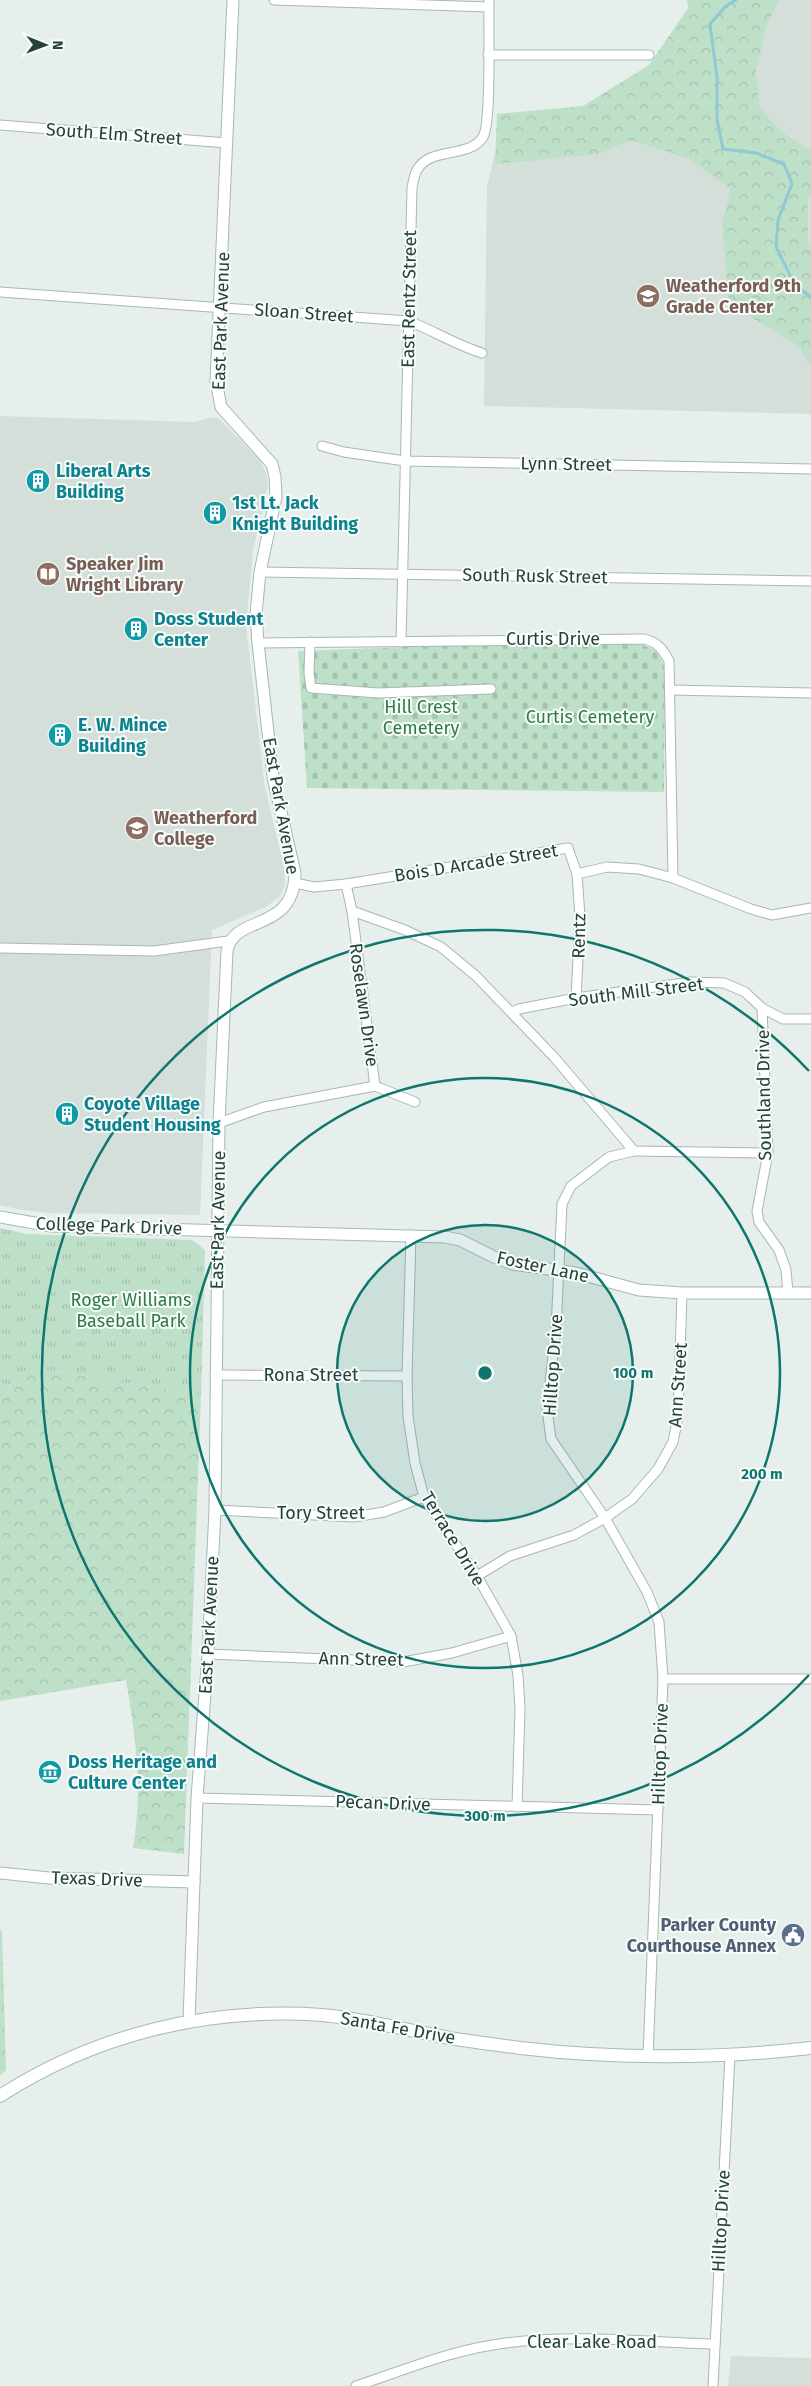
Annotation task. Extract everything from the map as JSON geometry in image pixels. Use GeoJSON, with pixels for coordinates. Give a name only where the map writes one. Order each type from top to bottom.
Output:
{"type":"FeatureCollection","features":[{"type":"Feature","properties":{"kind":"main road","name":"Santa Fe Drive"},"geometry":{"type":"LineString","coordinates":[[0,2096],[44,2070],[105,2044],[189,2021],[264,2014],[323,2015],[461,2040],[564,2052],[648,2057],[730,2055],[811,2048]]}},
{"type":"Feature","properties":{"kind":"street","name":"East Park Avenue"},"geometry":{"type":"LineString","coordinates":[[189,2021],[197,1798],[208,1654],[215,1510],[219,1123],[228,941],[246,928],[280,911],[288,904],[295,883],[295,873],[273,777],[256,614],[260,572],[276,497],[276,477],[272,464],[221,407],[216,381],[233,0]]}},
{"type":"Feature","properties":{"kind":"street"},"geometry":{"type":"LineString","coordinates":[[274,0],[489,4]]}},
{"type":"Feature","properties":{"kind":"street","name":"East Rentz Street"},"geometry":{"type":"LineString","coordinates":[[401,642],[412,188],[417,170],[427,159],[474,145],[483,136],[488,117],[489,4]]}},
{"type":"Feature","properties":{"kind":"street"},"geometry":{"type":"LineString","coordinates":[[488,55],[649,55]]}},
{"type":"Feature","properties":{"kind":"street","name":"South Elm Street"},"geometry":{"type":"LineString","coordinates":[[0,125],[227,143]]}},
{"type":"Feature","properties":{"kind":"street","name":"Sloan Street"},"geometry":{"type":"LineString","coordinates":[[0,292],[220,306],[410,321],[438,332],[460,346],[482,353]]}},
{"type":"Feature","properties":{"kind":"street","name":"Lynn Street"},"geometry":{"type":"LineString","coordinates":[[322,446],[344,452],[405,461],[811,469]]}},
{"type":"Feature","properties":{"kind":"street","name":"South Rusk Street"},"geometry":{"type":"LineString","coordinates":[[260,572],[811,581]]}},
{"type":"Feature","properties":{"kind":"street","name":"Curtis Drive"},"geometry":{"type":"LineString","coordinates":[[258,643],[644,638],[654,641],[670,661],[671,690]]}},
{"type":"Feature","properties":{"kind":"street"},"geometry":{"type":"LineString","coordinates":[[310,642],[311,688],[378,693],[491,689]]}},
{"type":"Feature","properties":{"kind":"street"},"geometry":{"type":"LineString","coordinates":[[673,878],[671,690],[811,693]]}},
{"type":"Feature","properties":{"kind":"street","name":"Bois D Arcade Street"},"geometry":{"type":"LineString","coordinates":[[295,883],[314,887],[346,884],[568,848],[577,874],[607,867],[639,869],[673,878],[751,909],[772,914],[811,908]]}},
{"type":"Feature","properties":{"kind":"street","name":"Rentz"},"geometry":{"type":"LineString","coordinates":[[576,998],[580,917],[577,874]]}},
{"type":"Feature","properties":{"kind":"street","name":"Roselawn Drive"},"geometry":{"type":"LineString","coordinates":[[219,1123],[264,1107],[375,1086],[352,911],[346,884]]}},
{"type":"Feature","properties":{"kind":"street"},"geometry":{"type":"LineString","coordinates":[[352,911],[405,930],[442,946],[512,1012],[634,1151]]}},
{"type":"Feature","properties":{"kind":"street"},"geometry":{"type":"LineString","coordinates":[[0,948],[154,951],[228,941]]}},
{"type":"Feature","properties":{"kind":"street","name":"South Mill Street"},"geometry":{"type":"LineString","coordinates":[[512,1012],[518,1008],[576,998],[691,982],[724,983],[745,992],[762,1008],[784,1019],[811,1018]]}},
{"type":"Feature","properties":{"kind":"street","name":"Southland Drive"},"geometry":{"type":"LineString","coordinates":[[762,1008],[768,1153],[757,1211],[759,1222],[779,1250],[786,1270],[788,1293]]}},
{"type":"Feature","properties":{"kind":"street"},"geometry":{"type":"LineString","coordinates":[[375,1086],[415,1102]]}},
{"type":"Feature","properties":{"kind":"street","name":"Hilltop Drive"},"geometry":{"type":"LineString","coordinates":[[648,2057],[663,1678],[659,1622],[647,1592],[604,1518],[550,1440],[547,1409],[556,1329],[562,1204],[571,1186],[609,1157],[634,1151],[768,1153]]}},
{"type":"Feature","properties":{"kind":"street","name":"College Park Drive"},"geometry":{"type":"LineString","coordinates":[[0,1217],[51,1226],[218,1230]]}},
{"type":"Feature","properties":{"kind":"street","name":"Foster Lane"},"geometry":{"type":"LineString","coordinates":[[218,1230],[445,1237],[460,1240],[494,1257],[514,1264],[559,1269],[639,1290],[682,1294],[811,1293]]}},
{"type":"Feature","properties":{"kind":"street","name":"Terrace Drive"},"geometry":{"type":"LineString","coordinates":[[411,1235],[407,1376],[408,1416],[413,1454],[424,1497],[477,1576],[511,1636],[518,1675],[520,1709],[517,1807]]}},
{"type":"Feature","properties":{"kind":"street","name":"Ann Street"},"geometry":{"type":"LineString","coordinates":[[477,1576],[510,1556],[574,1535],[604,1518],[632,1498],[658,1470],[673,1442],[679,1397],[682,1294]]}},
{"type":"Feature","properties":{"kind":"street","name":"Rona Street"},"geometry":{"type":"LineString","coordinates":[[215,1375],[407,1376]]}},
{"type":"Feature","properties":{"kind":"street","name":"Tory Street"},"geometry":{"type":"LineString","coordinates":[[215,1510],[354,1517],[384,1512],[424,1497]]}},
{"type":"Feature","properties":{"kind":"street","name":"Ann Street"},"geometry":{"type":"LineString","coordinates":[[208,1654],[403,1662],[452,1653],[511,1636]]}},
{"type":"Feature","properties":{"kind":"street"},"geometry":{"type":"LineString","coordinates":[[663,1678],[811,1679]]}},
{"type":"Feature","properties":{"kind":"street","name":"Pecan Drive"},"geometry":{"type":"LineString","coordinates":[[197,1798],[658,1810]]}},
{"type":"Feature","properties":{"kind":"street","name":"Texas Drive"},"geometry":{"type":"LineString","coordinates":[[0,1873],[49,1878],[194,1882]]}},
{"type":"Feature","properties":{"kind":"street","name":"Hilltop Drive"},"geometry":{"type":"LineString","coordinates":[[713,2386],[730,2055]]}},
{"type":"Feature","properties":{"kind":"street","name":"Clear Lake Road"},"geometry":{"type":"LineString","coordinates":[[356,2386],[454,2354],[504,2343],[554,2339],[715,2344]]}},
{"type":"Feature","properties":{"kind":"shaded area","name":"Weatherford 9th Grade Center"},"geometry":{"type":"Polygon","coordinates":[[[740,0],[811,0],[811,414],[484,406],[487,186],[499,137],[631,137],[740,0]]]}},
{"type":"Feature","properties":{"kind":"shaded area","name":"Weatherford College"},"geometry":{"type":"Polygon","coordinates":[[[0,416],[195,422],[208,418],[218,418],[259,459],[266,473],[268,485],[253,550],[246,626],[265,788],[284,867],[285,885],[280,896],[266,907],[212,930],[200,1215],[50,1213],[0,1205],[0,416]]]}},
{"type":"Feature","properties":{"kind":"shaded area"},"geometry":{"type":"Polygon","coordinates":[[[731,2356],[811,2358],[811,2386],[728,2386],[731,2356]]]}},
{"type":"Feature","properties":{"kind":"green space"},"geometry":{"type":"Polygon","coordinates":[[[687,0],[779,0],[766,28],[756,71],[760,108],[780,131],[811,151],[808,239],[811,248],[811,367],[799,346],[729,304],[722,223],[731,189],[687,158],[630,140],[599,154],[495,164],[497,114],[583,106],[649,65],[688,8],[687,0]]]}},
{"type":"Feature","properties":{"kind":"green space"},"geometry":{"type":"Polygon","coordinates":[[[489,644],[635,644],[647,646],[655,651],[661,659],[665,670],[664,792],[307,788],[298,651],[489,644]]]}},
{"type":"Feature","properties":{"kind":"green space","name":"Roger Williams Baseball Park"},"geometry":{"type":"Polygon","coordinates":[[[0,1228],[27,1234],[192,1240],[205,1250],[201,1395],[41,1369],[19,1374],[0,1401],[0,1228]]]}},
{"type":"Feature","properties":{"kind":"green space"},"geometry":{"type":"Polygon","coordinates":[[[41,1369],[201,1395],[184,1854],[133,1848],[138,1805],[138,1784],[133,1723],[126,1680],[0,1701],[0,1401],[19,1374],[41,1369]]]}},
{"type":"Feature","properties":{"kind":"green space"},"geometry":{"type":"Polygon","coordinates":[[[0,1929],[2,1932],[6,2070],[0,2075],[0,1929]]]}},
{"type":"Feature","properties":{"kind":"waterway"},"geometry":{"type":"LineString","coordinates":[[736,0],[726,6],[710,24],[717,77],[717,120],[723,149],[756,153],[784,164],[792,184],[778,220],[776,247],[795,285],[811,297]]}},
{"type":"Feature","properties":{"kind":"place","name":"Weatherford 9th Grade Center"},"geometry":{"type":"Point","coordinates":[648,296]}},
{"type":"Feature","properties":{"kind":"place","name":"Liberal Arts Building"},"geometry":{"type":"Point","coordinates":[38,481]}},
{"type":"Feature","properties":{"kind":"place","name":"1st Lt. Jack Knight Building"},"geometry":{"type":"Point","coordinates":[215,513]}},
{"type":"Feature","properties":{"kind":"place","name":"Speaker Jim Wright Library"},"geometry":{"type":"Point","coordinates":[48,574]}},
{"type":"Feature","properties":{"kind":"place","name":"Doss Student Center"},"geometry":{"type":"Point","coordinates":[136,629]}},
{"type":"Feature","properties":{"kind":"place","name":"E. W. Mince Building"},"geometry":{"type":"Point","coordinates":[60,735]}},
{"type":"Feature","properties":{"kind":"place","name":"Weatherford College"},"geometry":{"type":"Point","coordinates":[137,828]}},
{"type":"Feature","properties":{"kind":"place","name":"Coyote Village Student Housing"},"geometry":{"type":"Point","coordinates":[67,1114]}},
{"type":"Feature","properties":{"kind":"place","name":"Doss Heritage and Culture Center"},"geometry":{"type":"Point","coordinates":[50,1772]}},
{"type":"Feature","properties":{"kind":"place","name":"Parker County Courthouse Annex"},"geometry":{"type":"Point","coordinates":[793,1935]}},
{"type":"Feature","properties":{"kind":"park label","name":"Curtis Cemetery"},"geometry":{"type":"Point","coordinates":[590,717]}},
{"type":"Feature","properties":{"kind":"park label","name":"Hill Crest Cemetery"},"geometry":{"type":"Point","coordinates":[421,718]}}]}
